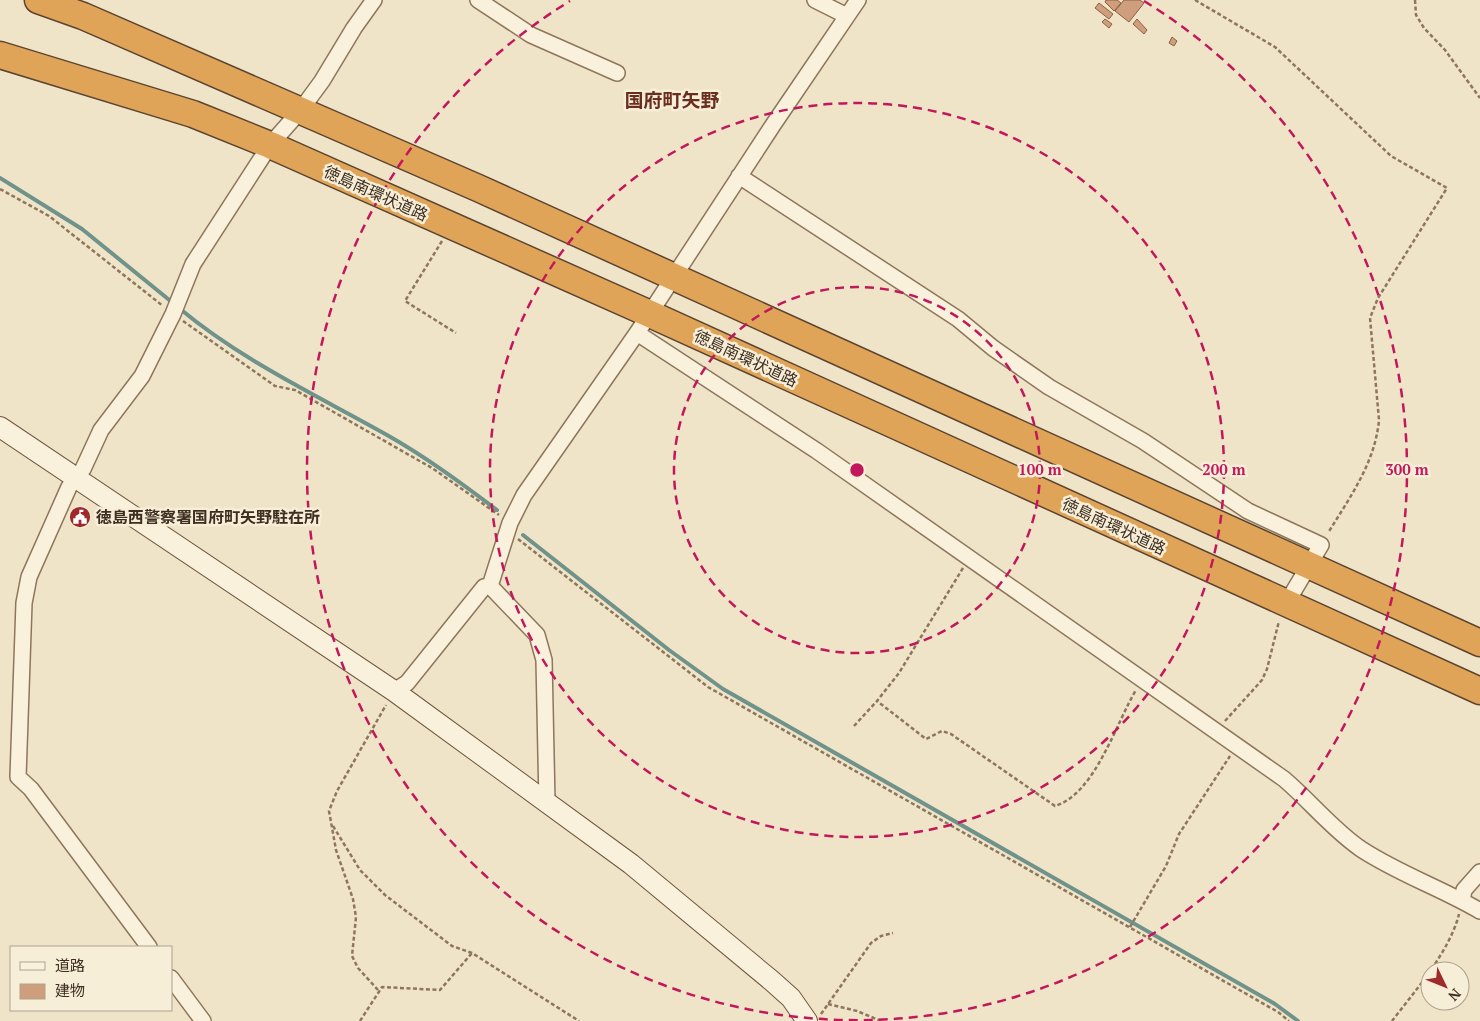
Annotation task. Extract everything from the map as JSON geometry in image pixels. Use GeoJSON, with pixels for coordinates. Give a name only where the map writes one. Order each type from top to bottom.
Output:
{"type":"FeatureCollection","features":[{"type":"Feature","properties":{"kind":"highway"},"geometry":{"type":"LineString","coordinates":[[38,0],[83,16],[674,277],[1315,556],[1480,643]]}},
{"type":"Feature","properties":{"kind":"highway","name":"徳島南環状道路"},"geometry":{"type":"LineString","coordinates":[[0,56],[193,114],[270,145],[451,226],[643,324],[1286,604],[1480,691]]}},
{"type":"Feature","properties":{"kind":"street"},"geometry":{"type":"LineString","coordinates":[[147,946],[31,789],[18,777],[24,603],[28,577],[69,487],[83,469],[101,430],[142,376],[176,308],[193,264],[270,145],[322,82],[354,28],[374,0]]}},
{"type":"Feature","properties":{"kind":"street"},"geometry":{"type":"LineString","coordinates":[[478,0],[532,35],[617,73]]}},
{"type":"Feature","properties":{"kind":"street"},"geometry":{"type":"LineString","coordinates":[[816,0],[847,16]]}},
{"type":"Feature","properties":{"kind":"street"},"geometry":{"type":"LineString","coordinates":[[490,586],[509,527],[524,495],[643,324],[739,176],[858,0]]}},
{"type":"Feature","properties":{"kind":"street"},"geometry":{"type":"LineString","coordinates":[[739,176],[958,319],[993,348],[1049,387],[1143,441],[1315,556],[1286,604]]}},
{"type":"Feature","properties":{"kind":"street"},"geometry":{"type":"LineString","coordinates":[[643,324],[969,559],[1284,779],[1310,801],[1323,818],[1359,848],[1397,871],[1446,891],[1480,911]]}},
{"type":"Feature","properties":{"kind":"street"},"geometry":{"type":"LineString","coordinates":[[0,427],[394,691],[637,869],[772,981],[791,998],[807,1021]]}},
{"type":"Feature","properties":{"kind":"street"},"geometry":{"type":"LineString","coordinates":[[394,691],[406,683],[484,587],[490,586]]}},
{"type":"Feature","properties":{"kind":"street"},"geometry":{"type":"LineString","coordinates":[[490,586],[536,635],[544,660],[547,803]]}},
{"type":"Feature","properties":{"kind":"street"},"geometry":{"type":"LineString","coordinates":[[1462,900],[1464,890],[1480,872]]}},
{"type":"Feature","properties":{"kind":"street"},"geometry":{"type":"LineString","coordinates":[[172,979],[203,1021]]}},
{"type":"Feature","properties":{"kind":"path"},"geometry":{"type":"LineString","coordinates":[[1195,0],[1275,47],[1391,156],[1447,188],[1378,298],[1370,318],[1379,420],[1378,435],[1365,470],[1315,556]]}},
{"type":"Feature","properties":{"kind":"path"},"geometry":{"type":"LineString","coordinates":[[1415,0],[1416,15],[1424,28],[1444,50],[1480,98]]}},
{"type":"Feature","properties":{"kind":"path"},"geometry":{"type":"LineString","coordinates":[[0,189],[50,216],[176,308],[222,351],[275,386],[295,390],[432,468],[509,527],[708,687],[1278,1012],[1289,1021]]}},
{"type":"Feature","properties":{"kind":"path"},"geometry":{"type":"LineString","coordinates":[[451,226],[404,301],[456,333]]}},
{"type":"Feature","properties":{"kind":"path"},"geometry":{"type":"LineString","coordinates":[[854,726],[899,673],[969,559]]}},
{"type":"Feature","properties":{"kind":"path"},"geometry":{"type":"LineString","coordinates":[[1216,732],[1262,680],[1267,669],[1281,613],[1286,604]]}},
{"type":"Feature","properties":{"kind":"path"},"geometry":{"type":"LineString","coordinates":[[877,701],[926,739],[942,731],[951,734],[1055,806],[1064,803],[1088,780],[1106,751],[1124,711],[1142,680]]}},
{"type":"Feature","properties":{"kind":"path"},"geometry":{"type":"LineString","coordinates":[[378,990],[358,968],[352,956],[356,917],[353,899],[336,850],[329,811],[337,792],[394,691]]}},
{"type":"Feature","properties":{"kind":"path"},"geometry":{"type":"LineString","coordinates":[[1130,927],[1166,866],[1179,834],[1236,746]]}},
{"type":"Feature","properties":{"kind":"path"},"geometry":{"type":"LineString","coordinates":[[331,823],[360,870],[385,895],[452,946],[472,953],[579,1021]]}},
{"type":"Feature","properties":{"kind":"path"},"geometry":{"type":"LineString","coordinates":[[1392,1021],[1414,993],[1455,932],[1462,900]]}},
{"type":"Feature","properties":{"kind":"path"},"geometry":{"type":"LineString","coordinates":[[816,1021],[871,943],[881,936],[893,933]]}},
{"type":"Feature","properties":{"kind":"path"},"geometry":{"type":"LineString","coordinates":[[360,1021],[378,990],[382,987],[440,990],[472,953]]}},
{"type":"Feature","properties":{"kind":"path"},"geometry":{"type":"LineString","coordinates":[[828,1004],[857,1011],[881,1021]]}},
{"type":"Feature","properties":{"kind":"building"},"geometry":{"type":"Polygon","coordinates":[[[1106,0],[1117,0],[1121,3],[1114,11],[1105,2],[1106,0]]]}},
{"type":"Feature","properties":{"kind":"building"},"geometry":{"type":"Polygon","coordinates":[[[1124,0],[1140,0],[1144,3],[1129,22],[1115,11],[1124,0]]]}},
{"type":"Feature","properties":{"kind":"building"},"geometry":{"type":"Polygon","coordinates":[[[1099,3],[1113,14],[1109,19],[1095,8],[1099,3]]]}},
{"type":"Feature","properties":{"kind":"building"},"geometry":{"type":"Polygon","coordinates":[[[1105,19],[1112,24],[1109,28],[1102,22],[1105,19]]]}},
{"type":"Feature","properties":{"kind":"building"},"geometry":{"type":"Polygon","coordinates":[[[1137,19],[1147,30],[1144,34],[1133,24],[1137,19]]]}},
{"type":"Feature","properties":{"kind":"building"},"geometry":{"type":"Polygon","coordinates":[[[1172,37],[1177,41],[1174,46],[1169,43],[1172,37]]]}},
{"type":"Feature","properties":{"kind":"waterway"},"geometry":{"type":"LineString","coordinates":[[0,178],[82,229],[173,303]]}},
{"type":"Feature","properties":{"kind":"waterway"},"geometry":{"type":"LineString","coordinates":[[179,308],[203,327],[253,360],[416,452],[497,510]]}},
{"type":"Feature","properties":{"kind":"waterway"},"geometry":{"type":"LineString","coordinates":[[523,535],[669,650],[723,689],[1275,1004],[1298,1021]]}},
{"type":"Feature","properties":{"kind":"place","name":"徳島西警察署国府町矢野駐在所"},"geometry":{"type":"Point","coordinates":[80,517]}},
{"type":"Feature","properties":{"kind":"district","name":"国府町矢野"},"geometry":{"type":"Point","coordinates":[672,99]}}]}
